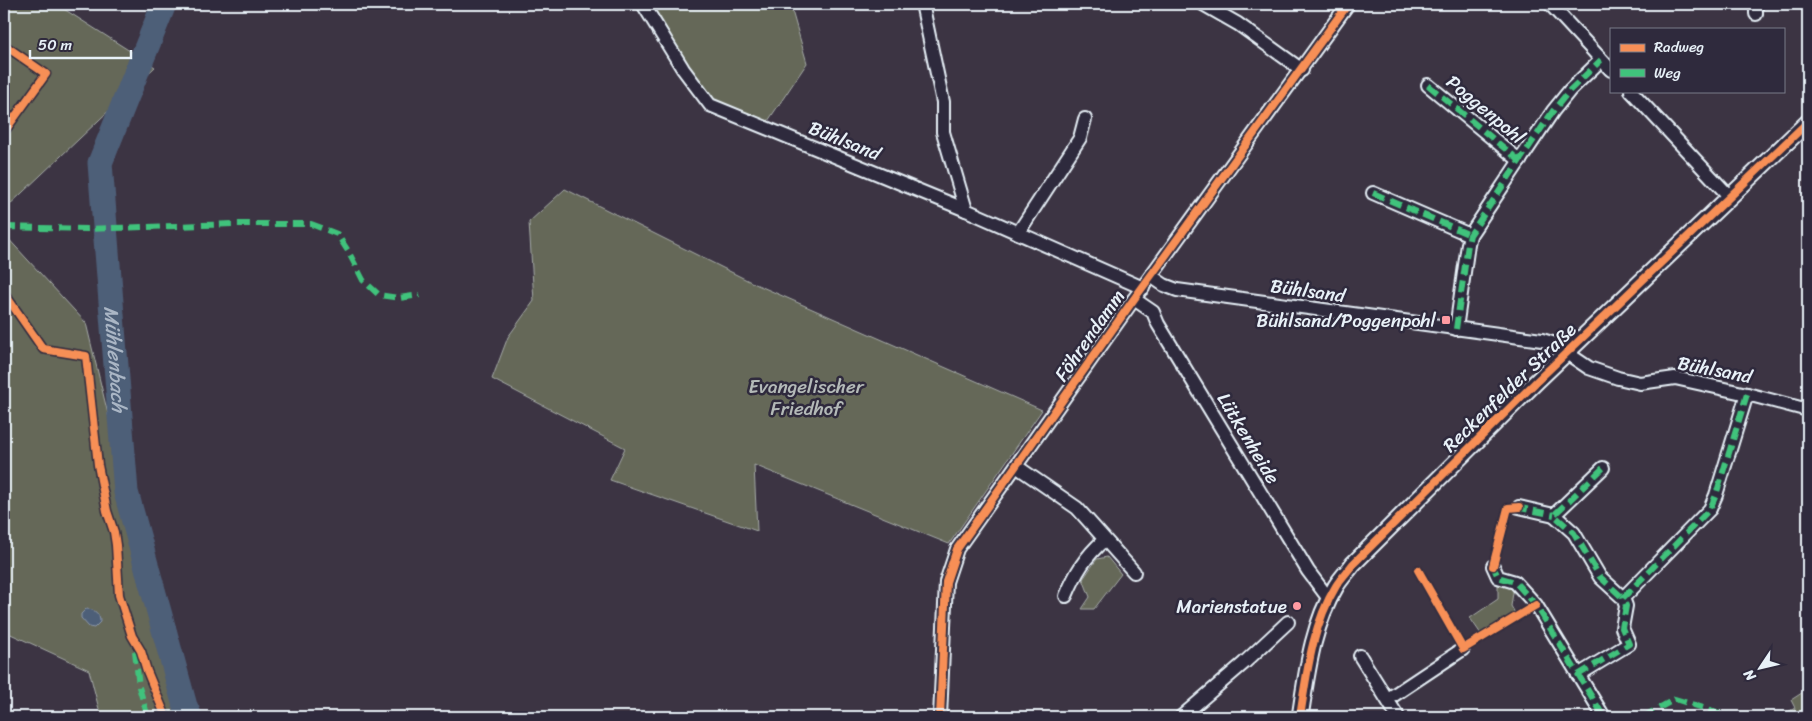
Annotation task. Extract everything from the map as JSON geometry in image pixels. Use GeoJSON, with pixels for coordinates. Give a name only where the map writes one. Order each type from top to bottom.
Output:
{"type":"FeatureCollection","features":[{"type":"Feature","properties":{"kind":"street","name":"Bühlsand"},"geometry":{"type":"LineString","coordinates":[[643,4],[683,69],[710,106],[966,210],[1143,288]]}},
{"type":"Feature","properties":{"kind":"street"},"geometry":{"type":"LineString","coordinates":[[1202,4],[1238,24],[1302,70]]}},
{"type":"Feature","properties":{"kind":"street","name":"Föhrendamm"},"geometry":{"type":"LineString","coordinates":[[940,717],[946,582],[957,549],[1134,299],[1302,70],[1348,4]]}},
{"type":"Feature","properties":{"kind":"street"},"geometry":{"type":"LineString","coordinates":[[1550,4],[1610,69]]}},
{"type":"Feature","properties":{"kind":"street"},"geometry":{"type":"LineString","coordinates":[[923,8],[943,102],[943,132],[966,210]]}},
{"type":"Feature","properties":{"kind":"street","name":"Poggenpohl"},"geometry":{"type":"LineString","coordinates":[[1456,330],[1470,235],[1554,111],[1570,90],[1602,60]]}},
{"type":"Feature","properties":{"kind":"street","name":"Poggenpohl"},"geometry":{"type":"LineString","coordinates":[[1428,85],[1520,161]]}},
{"type":"Feature","properties":{"kind":"street"},"geometry":{"type":"LineString","coordinates":[[1632,92],[1729,196]]}},
{"type":"Feature","properties":{"kind":"street"},"geometry":{"type":"LineString","coordinates":[[1018,233],[1080,138],[1084,118]]}},
{"type":"Feature","properties":{"kind":"street","name":"Reckenfelder Straße"},"geometry":{"type":"LineString","coordinates":[[1300,717],[1309,657],[1320,621],[1337,585],[1353,564],[1537,380],[1808,122]]}},
{"type":"Feature","properties":{"kind":"street"},"geometry":{"type":"LineString","coordinates":[[1373,193],[1470,235]]}},
{"type":"Feature","properties":{"kind":"street","name":"Bühlsand"},"geometry":{"type":"LineString","coordinates":[[1151,276],[1164,285],[1177,290],[1456,330],[1542,340],[1552,343],[1589,368],[1618,378],[1640,383],[1675,378],[1808,410]]}},
{"type":"Feature","properties":{"kind":"street","name":"Lütkenheide"},"geometry":{"type":"LineString","coordinates":[[1134,299],[1153,312],[1158,324],[1308,571],[1329,599]]}},
{"type":"Feature","properties":{"kind":"street"},"geometry":{"type":"LineString","coordinates":[[1623,598],[1710,509],[1747,394]]}},
{"type":"Feature","properties":{"kind":"street"},"geometry":{"type":"LineString","coordinates":[[1016,466],[1077,508],[1134,572]]}},
{"type":"Feature","properties":{"kind":"street"},"geometry":{"type":"LineString","coordinates":[[1554,514],[1602,468]]}},
{"type":"Feature","properties":{"kind":"street"},"geometry":{"type":"LineString","coordinates":[[1519,507],[1554,514],[1574,533],[1600,577],[1623,598],[1626,606],[1622,628],[1630,644],[1578,675]]}},
{"type":"Feature","properties":{"kind":"street"},"geometry":{"type":"LineString","coordinates":[[1066,596],[1075,574],[1089,554],[1104,540]]}},
{"type":"Feature","properties":{"kind":"street"},"geometry":{"type":"LineString","coordinates":[[1493,566],[1498,577],[1515,582],[1536,605],[1603,716]]}},
{"type":"Feature","properties":{"kind":"street"},"geometry":{"type":"LineString","coordinates":[[1181,717],[1288,622]]}},
{"type":"Feature","properties":{"kind":"street"},"geometry":{"type":"LineString","coordinates":[[1388,699],[1464,649]]}},
{"type":"Feature","properties":{"kind":"street"},"geometry":{"type":"LineString","coordinates":[[1360,656],[1398,717]]}},
{"type":"Feature","properties":{"kind":"green space"},"geometry":{"type":"Polygon","coordinates":[[[4,4],[56,4],[155,67],[4,210],[4,4]]]}},
{"type":"Feature","properties":{"kind":"green space"},"geometry":{"type":"Polygon","coordinates":[[[647,4],[790,4],[807,63],[766,124],[713,101],[696,83],[647,4]]]}},
{"type":"Feature","properties":{"kind":"green space","name":"Evangelischer Friedhof"},"geometry":{"type":"Polygon","coordinates":[[[565,189],[753,283],[1042,410],[949,544],[754,465],[757,531],[610,480],[625,448],[492,379],[508,337],[534,301],[529,222],[565,189]]]}},
{"type":"Feature","properties":{"kind":"green space"},"geometry":{"type":"Polygon","coordinates":[[[4,234],[86,323],[181,717],[101,717],[89,670],[4,631],[4,234]]]}},
{"type":"Feature","properties":{"kind":"green space"},"geometry":{"type":"Polygon","coordinates":[[[1107,557],[1121,574],[1094,609],[1082,609],[1090,597],[1083,579],[1097,559],[1107,557]]]}},
{"type":"Feature","properties":{"kind":"green space"},"geometry":{"type":"Polygon","coordinates":[[[1498,580],[1514,586],[1511,606],[1515,613],[1481,634],[1470,618],[1498,599],[1498,580]]]}},
{"type":"Feature","properties":{"kind":"green space"},"geometry":{"type":"Polygon","coordinates":[[[1808,689],[1808,717],[1779,717],[1795,708],[1791,700],[1808,689]]]}},
{"type":"Feature","properties":{"kind":"water"},"geometry":{"type":"Polygon","coordinates":[[[86,609],[96,612],[99,617],[100,622],[94,628],[89,627],[81,618],[81,614],[86,609]]]}},
{"type":"Feature","properties":{"kind":"waterway","name":"Mühlenbach"},"geometry":{"type":"LineString","coordinates":[[164,4],[100,163],[126,492],[185,706],[190,717]]}},
{"type":"Feature","properties":{"kind":"marked path"},"geometry":{"type":"LineString","coordinates":[[1456,329],[1470,235],[1553,111],[1570,90],[1601,60]]}},
{"type":"Feature","properties":{"kind":"marked path"},"geometry":{"type":"LineString","coordinates":[[1428,85],[1520,161]]}},
{"type":"Feature","properties":{"kind":"marked path"},"geometry":{"type":"LineString","coordinates":[[1373,193],[1470,235]]}},
{"type":"Feature","properties":{"kind":"marked path"},"geometry":{"type":"LineString","coordinates":[[4,227],[86,229],[234,224],[311,224],[337,234],[363,280],[379,295],[399,298],[420,295]]}},
{"type":"Feature","properties":{"kind":"marked path"},"geometry":{"type":"LineString","coordinates":[[1578,675],[1629,644],[1622,628],[1626,606],[1623,598],[1710,509],[1747,394]]}},
{"type":"Feature","properties":{"kind":"marked path"},"geometry":{"type":"LineString","coordinates":[[1603,468],[1554,515],[1574,533],[1600,577],[1623,598]]}},
{"type":"Feature","properties":{"kind":"marked path"},"geometry":{"type":"LineString","coordinates":[[1516,507],[1554,515]]}},
{"type":"Feature","properties":{"kind":"marked path"},"geometry":{"type":"LineString","coordinates":[[1494,563],[1493,566],[1498,577],[1515,582],[1536,605],[1604,717]]}},
{"type":"Feature","properties":{"kind":"marked path"},"geometry":{"type":"LineString","coordinates":[[135,651],[139,687],[148,717]]}},
{"type":"Feature","properties":{"kind":"marked path"},"geometry":{"type":"LineString","coordinates":[[1643,717],[1675,699],[1732,717]]}},
{"type":"Feature","properties":{"kind":"cycle path"},"geometry":{"type":"LineString","coordinates":[[940,717],[946,582],[957,549],[1134,299],[1348,4]]}},
{"type":"Feature","properties":{"kind":"cycle path"},"geometry":{"type":"LineString","coordinates":[[4,45],[46,74],[4,132]]}},
{"type":"Feature","properties":{"kind":"cycle path"},"geometry":{"type":"LineString","coordinates":[[1300,717],[1305,683],[1321,617],[1336,586],[1353,564],[1537,381],[1808,122]]}},
{"type":"Feature","properties":{"kind":"cycle path"},"geometry":{"type":"LineString","coordinates":[[4,293],[43,349],[86,356],[98,465],[116,545],[119,595],[132,636],[141,651],[166,717]]}},
{"type":"Feature","properties":{"kind":"cycle path"},"geometry":{"type":"LineString","coordinates":[[1493,566],[1508,508],[1519,507]]}},
{"type":"Feature","properties":{"kind":"cycle path"},"geometry":{"type":"LineString","coordinates":[[1418,570],[1463,649],[1536,605]]}},
{"type":"Feature","properties":{"kind":"place","name":"Bühlsand/Poggenpohl"},"geometry":{"type":"Point","coordinates":[1446,320]}},
{"type":"Feature","properties":{"kind":"place","name":"Marienstatue"},"geometry":{"type":"Point","coordinates":[1297,606]}}]}
